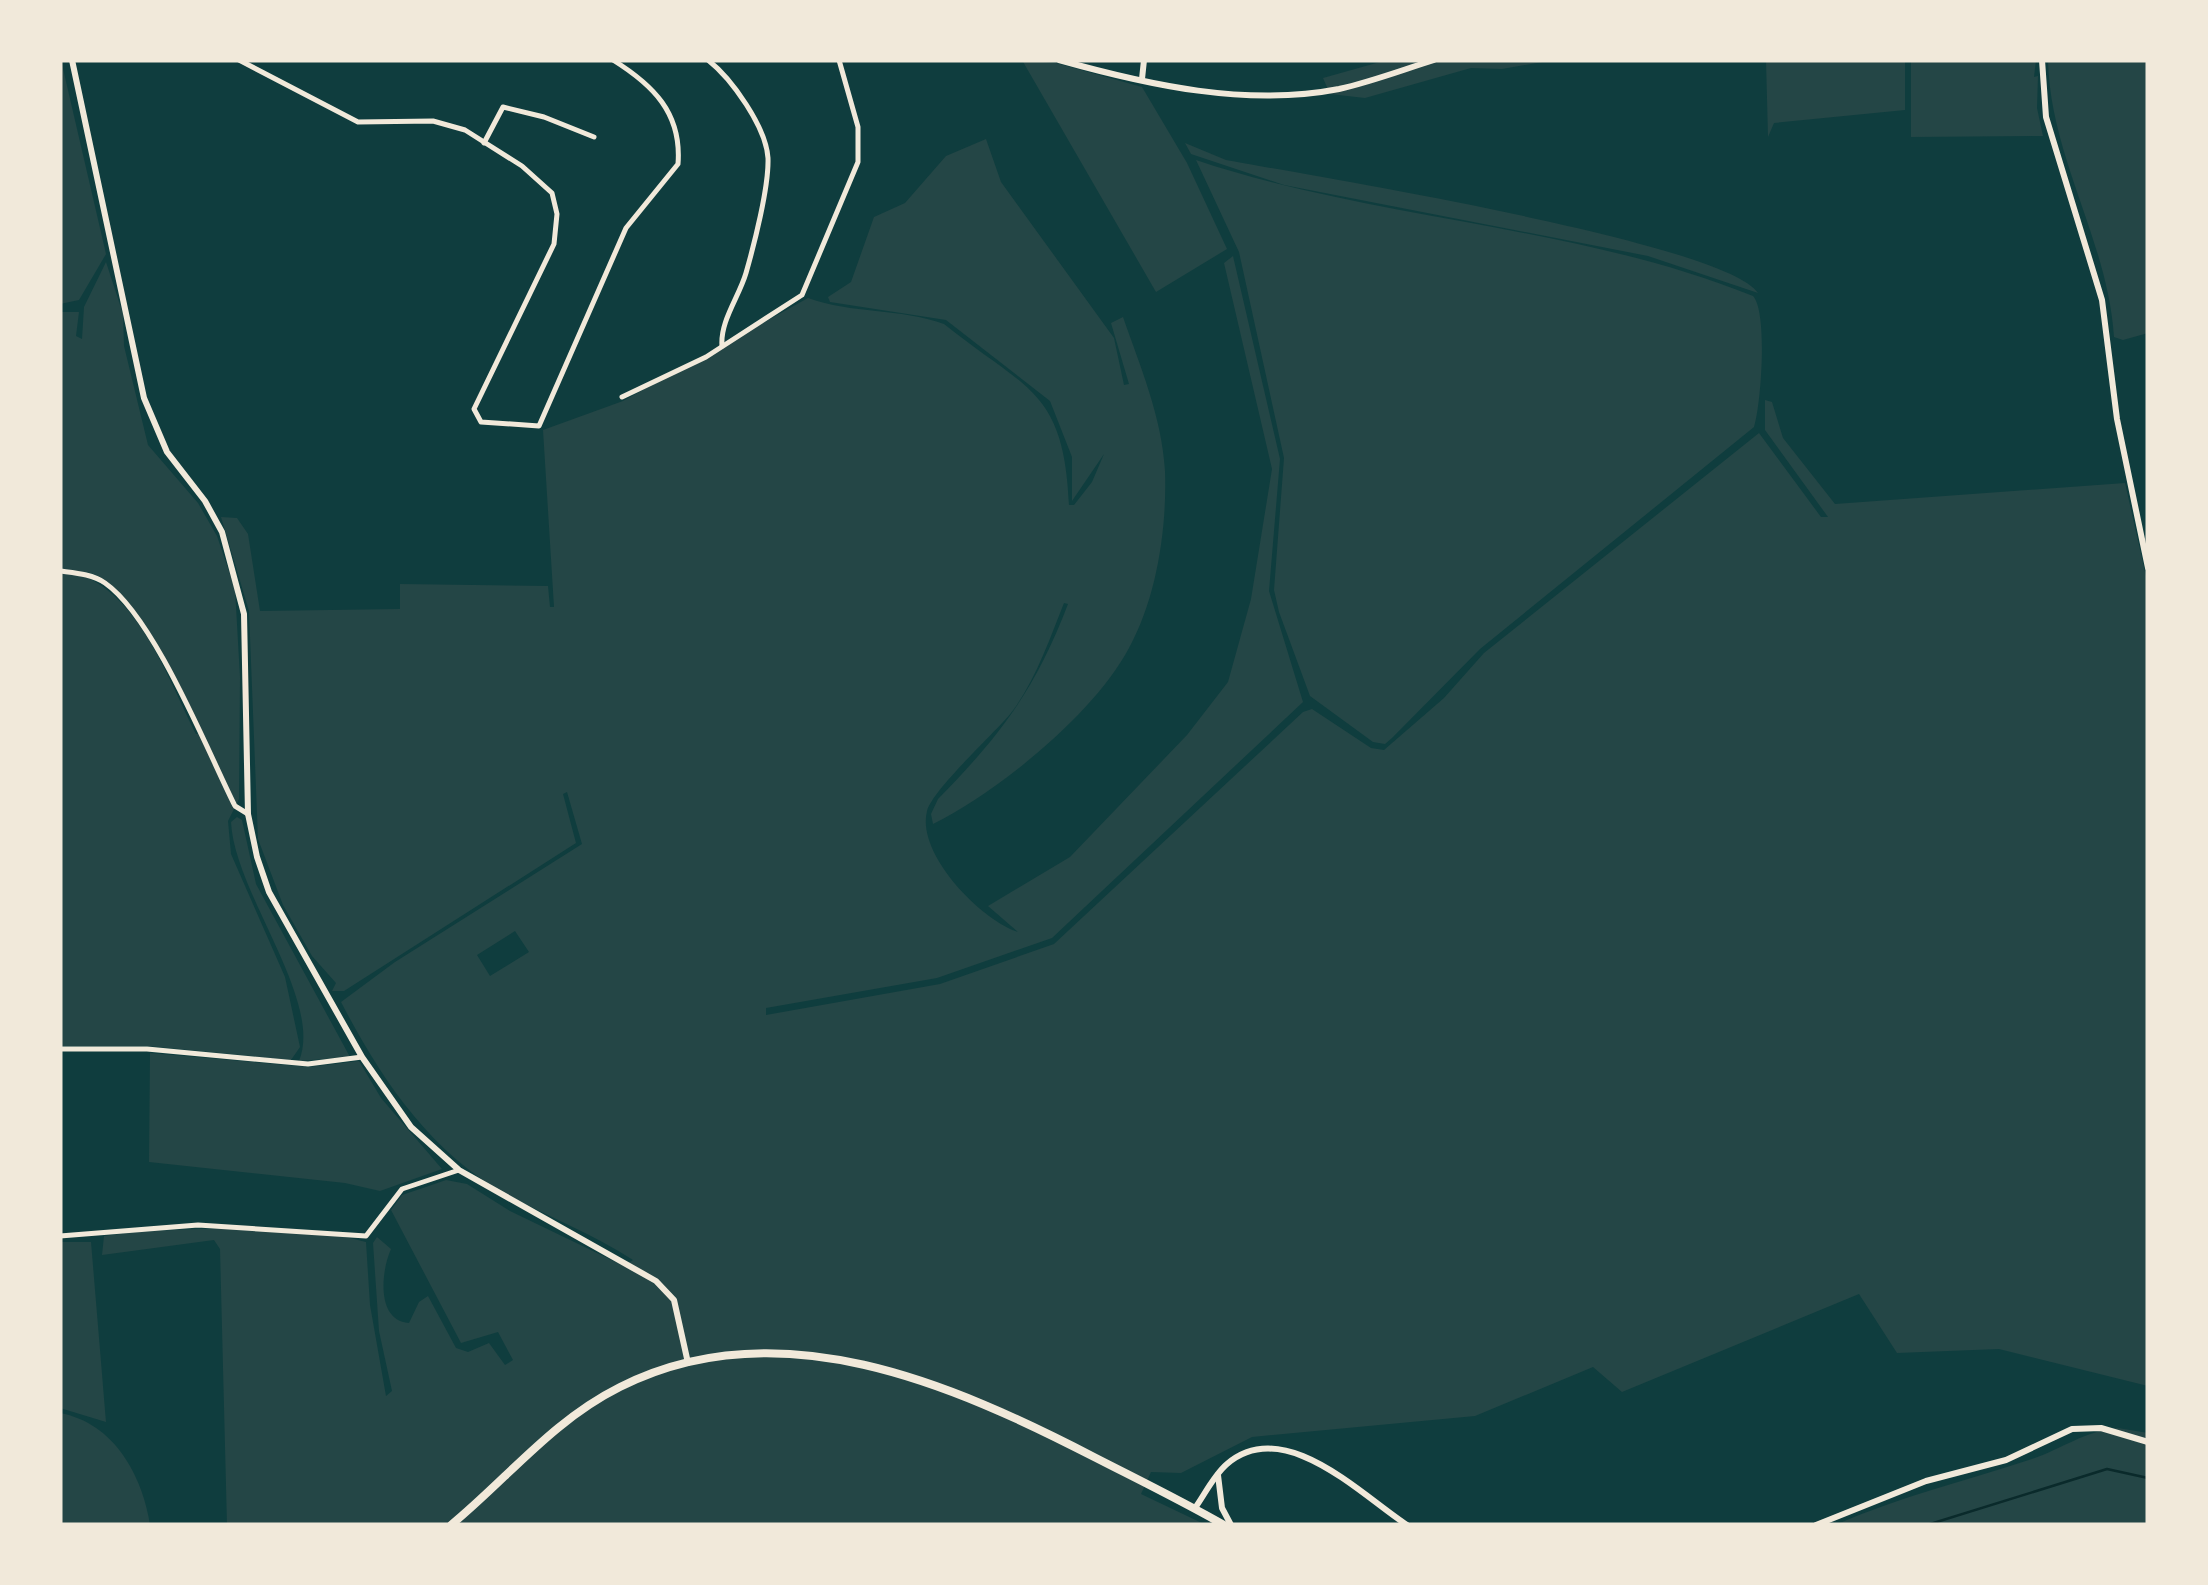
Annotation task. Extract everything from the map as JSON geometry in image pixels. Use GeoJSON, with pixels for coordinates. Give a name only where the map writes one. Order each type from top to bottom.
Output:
{"type":"FeatureCollection","features":[{"type":"Feature","properties":{"kind":"main road"},"geometry":{"type":"LineString","coordinates":[[451,1525],[558,1426],[619,1388],[688,1362],[776,1352],[869,1365],[1016,1417],[1227,1525]]}},
{"type":"Feature","properties":{"kind":"street"},"geometry":{"type":"LineString","coordinates":[[72,60],[144,398],[167,452],[214,517],[239,583],[244,614],[248,814],[269,892],[362,1056],[412,1127],[459,1170],[656,1281],[674,1300],[688,1362]]}},
{"type":"Feature","properties":{"kind":"street"},"geometry":{"type":"LineString","coordinates":[[239,60],[358,122],[441,122],[484,142],[544,183],[557,214],[554,244],[476,402],[475,415],[490,425],[539,426],[626,228],[678,164],[677,136],[666,104],[651,87],[612,60]]}},
{"type":"Feature","properties":{"kind":"street"},"geometry":{"type":"LineString","coordinates":[[708,60],[725,76],[758,129],[768,158],[746,274],[721,334],[722,347]]}},
{"type":"Feature","properties":{"kind":"street"},"geometry":{"type":"LineString","coordinates":[[622,397],[667,378],[722,347],[802,295],[810,284],[858,162],[858,127],[838,60]]}},
{"type":"Feature","properties":{"kind":"street"},"geometry":{"type":"LineString","coordinates":[[1059,60],[1232,94],[1290,94],[1356,85],[1434,60]]}},
{"type":"Feature","properties":{"kind":"street"},"geometry":{"type":"LineString","coordinates":[[1142,79],[1144,60]]}},
{"type":"Feature","properties":{"kind":"street"},"geometry":{"type":"LineString","coordinates":[[2042,60],[2046,117],[2102,300],[2118,419],[2148,568]]}},
{"type":"Feature","properties":{"kind":"street"},"geometry":{"type":"LineString","coordinates":[[484,142],[497,112],[508,107],[594,136]]}},
{"type":"Feature","properties":{"kind":"street"},"geometry":{"type":"LineString","coordinates":[[60,571],[100,579],[126,605],[171,678],[235,806],[248,814]]}},
{"type":"Feature","properties":{"kind":"street"},"geometry":{"type":"LineString","coordinates":[[60,1049],[147,1049],[308,1064],[362,1056]]}},
{"type":"Feature","properties":{"kind":"street"},"geometry":{"type":"LineString","coordinates":[[60,1236],[198,1225],[366,1236],[373,1232],[383,1211],[402,1189],[459,1170]]}},
{"type":"Feature","properties":{"kind":"street"},"geometry":{"type":"LineString","coordinates":[[1816,1525],[1926,1481],[2006,1460],[2072,1429],[2101,1428],[2148,1442]]}},
{"type":"Feature","properties":{"kind":"street"},"geometry":{"type":"LineString","coordinates":[[1195,1508],[1227,1464],[1256,1450],[1293,1452],[1407,1525]]}},
{"type":"Feature","properties":{"kind":"street"},"geometry":{"type":"LineString","coordinates":[[1218,1474],[1227,1525]]}},
{"type":"Feature","properties":{"kind":"shaded area"},"geometry":{"type":"Polygon","coordinates":[[[61,60],[106,254],[79,300],[60,304],[61,60]]]}},
{"type":"Feature","properties":{"kind":"shaded area"},"geometry":{"type":"Polygon","coordinates":[[[1022,60],[1056,63],[1142,87],[1187,163],[1227,249],[1156,292],[1022,60]]]}},
{"type":"Feature","properties":{"kind":"shaded area"},"geometry":{"type":"Polygon","coordinates":[[[1387,60],[1554,60],[1502,69],[1471,68],[1365,98],[1330,94],[1323,78],[1387,60]]]}},
{"type":"Feature","properties":{"kind":"shaded area"},"geometry":{"type":"Polygon","coordinates":[[[1766,60],[1905,60],[1905,110],[1774,123],[1768,137],[1766,60]]]}},
{"type":"Feature","properties":{"kind":"shaded area"},"geometry":{"type":"Polygon","coordinates":[[[1911,60],[2036,60],[2034,77],[2038,76],[2037,108],[2043,136],[1911,137],[1911,60]]]}},
{"type":"Feature","properties":{"kind":"shaded area"},"geometry":{"type":"Polygon","coordinates":[[[2048,60],[2148,60],[2148,333],[2123,340],[2114,337],[2101,267],[2058,131],[2048,60]]]}},
{"type":"Feature","properties":{"kind":"shaded area"},"geometry":{"type":"Polygon","coordinates":[[[986,139],[1001,182],[1114,338],[1124,385],[1129,384],[1111,323],[1123,317],[1155,411],[1165,471],[1162,539],[1153,585],[1139,628],[1113,673],[1093,699],[1043,748],[987,792],[933,824],[931,814],[938,799],[1019,702],[932,801],[926,828],[931,846],[954,883],[987,914],[1018,932],[988,906],[1070,857],[1187,735],[1228,682],[1251,599],[1272,469],[1224,263],[1233,256],[1280,459],[1269,591],[1303,702],[1052,938],[937,978],[766,1008],[766,1015],[940,984],[1054,944],[1303,712],[1312,709],[1371,748],[1384,750],[1444,698],[1484,653],[1759,433],[1821,517],[1828,517],[1765,430],[1765,400],[1772,402],[1783,438],[1835,504],[2125,483],[2148,585],[2148,1386],[1999,1349],[1897,1353],[1859,1294],[1622,1392],[1593,1367],[1475,1416],[1252,1437],[1181,1473],[1151,1472],[1141,1494],[1206,1525],[227,1525],[220,1249],[214,1240],[102,1255],[104,1236],[236,1229],[309,1232],[366,1242],[370,1305],[386,1396],[392,1391],[379,1331],[373,1243],[377,1237],[391,1249],[384,1294],[391,1314],[409,1323],[419,1302],[428,1296],[456,1348],[468,1352],[489,1343],[505,1365],[513,1360],[498,1332],[461,1343],[391,1210],[402,1195],[446,1180],[467,1184],[510,1211],[624,1266],[633,1260],[504,1193],[452,1156],[390,1084],[341,1002],[395,962],[582,844],[567,792],[563,794],[576,843],[344,991],[332,991],[336,983],[312,956],[283,905],[258,839],[249,611],[221,517],[237,518],[248,534],[260,611],[400,609],[400,584],[548,586],[550,607],[554,607],[543,430],[623,401],[808,298],[944,324],[1018,380],[1049,414],[1066,467],[1069,505],[1074,505],[1092,482],[1104,454],[1072,501],[1072,457],[1050,401],[946,320],[830,302],[828,297],[851,282],[874,217],[905,203],[946,156],[986,139]],[[1064,603],[1021,699],[1043,661],[1068,604],[1064,603]],[[515,931],[477,955],[490,976],[529,952],[515,931]]]}},
{"type":"Feature","properties":{"kind":"shaded area"},"geometry":{"type":"Polygon","coordinates":[[[1185,143],[1226,160],[1596,232],[1729,273],[1758,293],[1648,256],[1284,185],[1191,154],[1185,143]]]}},
{"type":"Feature","properties":{"kind":"shaded area"},"geometry":{"type":"Polygon","coordinates":[[[1196,160],[1334,197],[1616,253],[1753,296],[1758,305],[1762,339],[1754,427],[1480,649],[1385,744],[1373,742],[1310,696],[1279,612],[1274,590],[1284,458],[1239,252],[1196,160]]]}},
{"type":"Feature","properties":{"kind":"shaded area"},"geometry":{"type":"Polygon","coordinates":[[[106,262],[123,314],[124,346],[148,445],[198,503],[217,536],[235,589],[240,677],[239,799],[228,821],[231,854],[285,977],[300,1047],[291,1060],[147,1046],[60,1046],[60,321],[62,312],[79,312],[76,336],[82,339],[84,307],[106,262]],[[87,572],[84,576],[104,588],[138,623],[196,734],[200,733],[154,640],[123,596],[106,581],[87,572]]]}},
{"type":"Feature","properties":{"kind":"shaded area"},"geometry":{"type":"Polygon","coordinates":[[[237,817],[242,820],[256,884],[350,1057],[299,1061],[303,1036],[299,1008],[236,850],[231,822],[237,817]]]}},
{"type":"Feature","properties":{"kind":"shaded area"},"geometry":{"type":"Polygon","coordinates":[[[150,1053],[309,1067],[359,1061],[381,1098],[442,1169],[380,1191],[345,1183],[149,1162],[150,1053]]]}},
{"type":"Feature","properties":{"kind":"shaded area"},"geometry":{"type":"Polygon","coordinates":[[[60,1242],[91,1242],[106,1422],[60,1408],[60,1242]]]}},
{"type":"Feature","properties":{"kind":"shaded area"},"geometry":{"type":"Polygon","coordinates":[[[60,1413],[96,1428],[122,1454],[140,1488],[150,1525],[60,1525],[60,1413]]]}},
{"type":"Feature","properties":{"kind":"shaded area"},"geometry":{"type":"Polygon","coordinates":[[[2118,1428],[2148,1433],[2148,1525],[1835,1525],[2032,1459],[2094,1433],[2118,1428]]]}},
{"type":"Feature","properties":{"kind":"waterway"},"geometry":{"type":"LineString","coordinates":[[1927,1525],[2107,1469],[2148,1478]]}}]}
